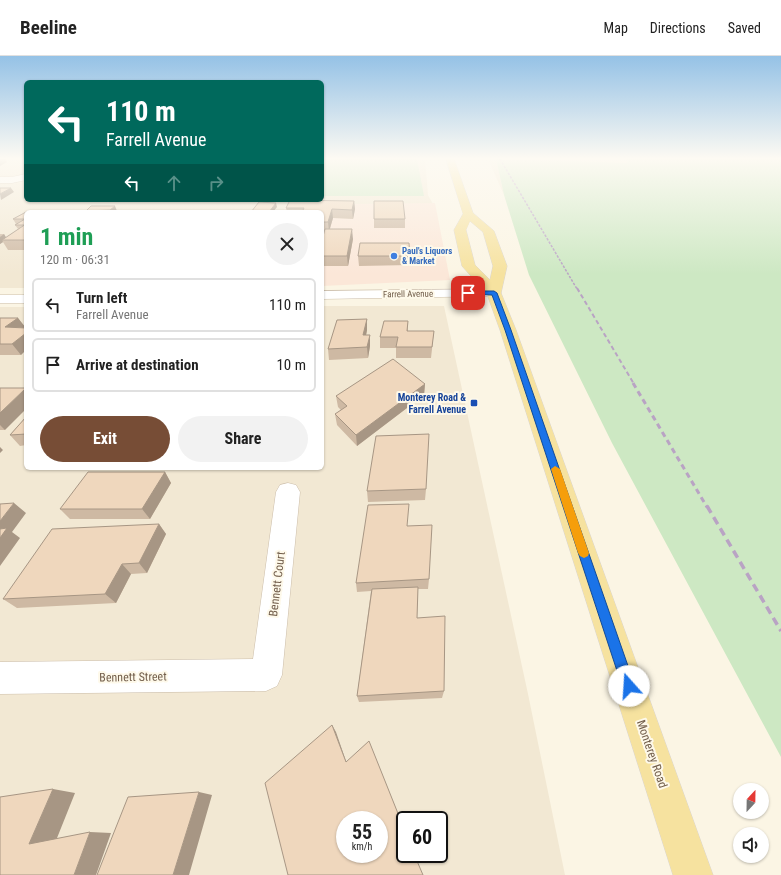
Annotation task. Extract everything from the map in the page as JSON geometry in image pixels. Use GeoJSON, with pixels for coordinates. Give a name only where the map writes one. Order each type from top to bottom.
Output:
{"type":"FeatureCollection","features":[{"type":"Feature","properties":{"kind":"main road"},"geometry":{"type":"LineString","coordinates":[[463,197],[468,214],[488,231],[500,266],[494,293]]}},
{"type":"Feature","properties":{"kind":"main road","name":"Monterey Road"},"geometry":{"type":"LineString","coordinates":[[468,214],[460,230],[469,266],[494,293],[508,330],[693,875]]}},
{"type":"Feature","properties":{"kind":"street","name":"Farrell Avenue"},"geometry":{"type":"LineString","coordinates":[[324,295],[494,293]]}},
{"type":"Feature","properties":{"kind":"street"},"geometry":{"type":"LineString","coordinates":[[0,299],[24,299]]}},
{"type":"Feature","properties":{"kind":"street","name":"Bennett Court"},"geometry":{"type":"LineString","coordinates":[[266,675],[288,492]]}},
{"type":"Feature","properties":{"kind":"street","name":"Bennett Street"},"geometry":{"type":"LineString","coordinates":[[0,678],[266,675]]}},
{"type":"Feature","properties":{"kind":"shaded area"},"geometry":{"type":"Polygon","coordinates":[[[0,197],[24,197],[24,202],[324,202],[324,197],[429,197],[433,204],[286,205],[284,210],[24,210],[24,288],[0,288],[0,197]]]}},
{"type":"Feature","properties":{"kind":"shaded area"},"geometry":{"type":"Polygon","coordinates":[[[435,203],[450,280],[324,286],[324,210],[284,210],[286,205],[435,203]]]}},
{"type":"Feature","properties":{"kind":"shaded area"},"geometry":{"type":"Polygon","coordinates":[[[324,306],[444,306],[528,694],[565,875],[0,875],[0,307],[24,307],[24,470],[324,470],[324,306]]]}},
{"type":"Feature","properties":{"kind":"green space"},"geometry":{"type":"Polygon","coordinates":[[[505,197],[781,197],[781,757],[612,443],[529,275],[505,197]]]}},
{"type":"Feature","properties":{"kind":"building"},"geometry":{"type":"Polygon","coordinates":[[[354,201],[352,210],[332,209],[328,222],[324,222],[324,210],[286,208],[289,202],[354,201]]]}},
{"type":"Feature","properties":{"kind":"building"},"geometry":{"type":"Polygon","coordinates":[[[374,201],[403,201],[405,219],[374,219],[374,201]]]}},
{"type":"Feature","properties":{"kind":"building"},"geometry":{"type":"Polygon","coordinates":[[[259,202],[276,203],[271,210],[253,210],[259,202]]]}},
{"type":"Feature","properties":{"kind":"building"},"geometry":{"type":"Polygon","coordinates":[[[91,206],[115,206],[110,210],[87,210],[91,206]]]}},
{"type":"Feature","properties":{"kind":"building"},"geometry":{"type":"Polygon","coordinates":[[[24,213],[24,219],[13,219],[24,213]]]}},
{"type":"Feature","properties":{"kind":"building"},"geometry":{"type":"Polygon","coordinates":[[[24,220],[24,225],[15,225],[24,220]]]}},
{"type":"Feature","properties":{"kind":"building"},"geometry":{"type":"Polygon","coordinates":[[[24,225],[24,240],[2,240],[24,225]]]}},
{"type":"Feature","properties":{"kind":"building"},"geometry":{"type":"Polygon","coordinates":[[[325,229],[352,229],[347,256],[324,256],[325,229]]]}},
{"type":"Feature","properties":{"kind":"building"},"geometry":{"type":"Polygon","coordinates":[[[360,243],[409,243],[410,256],[358,256],[360,243]]]}},
{"type":"Feature","properties":{"kind":"building"},"geometry":{"type":"Polygon","coordinates":[[[0,318],[18,318],[5,327],[24,328],[24,335],[12,344],[0,344],[0,318]]]}},
{"type":"Feature","properties":{"kind":"building"},"geometry":{"type":"Polygon","coordinates":[[[367,319],[363,335],[370,335],[367,347],[328,349],[337,320],[367,319]]]}},
{"type":"Feature","properties":{"kind":"building"},"geometry":{"type":"Polygon","coordinates":[[[384,321],[408,321],[407,331],[434,331],[432,347],[396,347],[398,337],[380,337],[384,321]]]}},
{"type":"Feature","properties":{"kind":"building"},"geometry":{"type":"Polygon","coordinates":[[[393,359],[425,384],[356,435],[335,414],[347,406],[336,396],[393,359]]]}},
{"type":"Feature","properties":{"kind":"building"},"geometry":{"type":"Polygon","coordinates":[[[0,388],[24,388],[24,390],[0,413],[0,388]]]}},
{"type":"Feature","properties":{"kind":"building"},"geometry":{"type":"Polygon","coordinates":[[[24,419],[24,434],[10,435],[24,419]]]}},
{"type":"Feature","properties":{"kind":"building"},"geometry":{"type":"Polygon","coordinates":[[[429,434],[426,489],[367,491],[376,436],[429,434]]]}},
{"type":"Feature","properties":{"kind":"building"},"geometry":{"type":"Polygon","coordinates":[[[88,472],[165,472],[142,509],[60,509],[88,472]]]}},
{"type":"Feature","properties":{"kind":"building"},"geometry":{"type":"Polygon","coordinates":[[[14,503],[0,521],[0,504],[14,503]]]}},
{"type":"Feature","properties":{"kind":"building"},"geometry":{"type":"Polygon","coordinates":[[[409,504],[407,526],[432,525],[429,579],[356,583],[368,505],[409,504]]]}},
{"type":"Feature","properties":{"kind":"building"},"geometry":{"type":"Polygon","coordinates":[[[159,524],[139,563],[122,564],[105,594],[3,599],[52,529],[159,524]]]}},
{"type":"Feature","properties":{"kind":"building"},"geometry":{"type":"Polygon","coordinates":[[[7,528],[0,538],[0,529],[7,528]]]}},
{"type":"Feature","properties":{"kind":"building"},"geometry":{"type":"Polygon","coordinates":[[[418,587],[417,618],[445,616],[444,691],[357,696],[372,589],[418,587]]]}},
{"type":"Feature","properties":{"kind":"building"},"geometry":{"type":"Polygon","coordinates":[[[332,725],[346,762],[369,741],[397,811],[396,863],[418,863],[423,875],[288,875],[265,783],[332,725]]]}},
{"type":"Feature","properties":{"kind":"building"},"geometry":{"type":"Polygon","coordinates":[[[53,789],[29,844],[90,832],[74,875],[0,875],[0,797],[53,789]]]}},
{"type":"Feature","properties":{"kind":"building"},"geometry":{"type":"Polygon","coordinates":[[[199,792],[173,875],[97,875],[128,797],[199,792]]]}},
{"type":"Feature","properties":{"kind":"railway"},"geometry":{"type":"LineString","coordinates":[[523,197],[577,289]]}},
{"type":"Feature","properties":{"kind":"railway"},"geometry":{"type":"LineString","coordinates":[[577,288],[634,384]]}},
{"type":"Feature","properties":{"kind":"railway"},"geometry":{"type":"LineString","coordinates":[[633,383],[707,507]]}},
{"type":"Feature","properties":{"kind":"railway"},"geometry":{"type":"LineString","coordinates":[[707,506],[781,631]]}},
{"type":"Feature","properties":{"kind":"slow traffic"},"geometry":{"type":"LineString","coordinates":[[555,469],[584,553]]}},
{"type":"Feature","properties":{"kind":"place","name":"Paul's Liquors & Market"},"geometry":{"type":"Point","coordinates":[394,256]}},
{"type":"Feature","properties":{"kind":"place","name":"Monterey Road & Farrell Avenue"},"geometry":{"type":"Point","coordinates":[474,403]}},
{"type":"Feature","properties":{"kind":"route"},"geometry":{"type":"LineString","coordinates":[[468,293],[494,293],[508,330],[629,686]]}}]}
